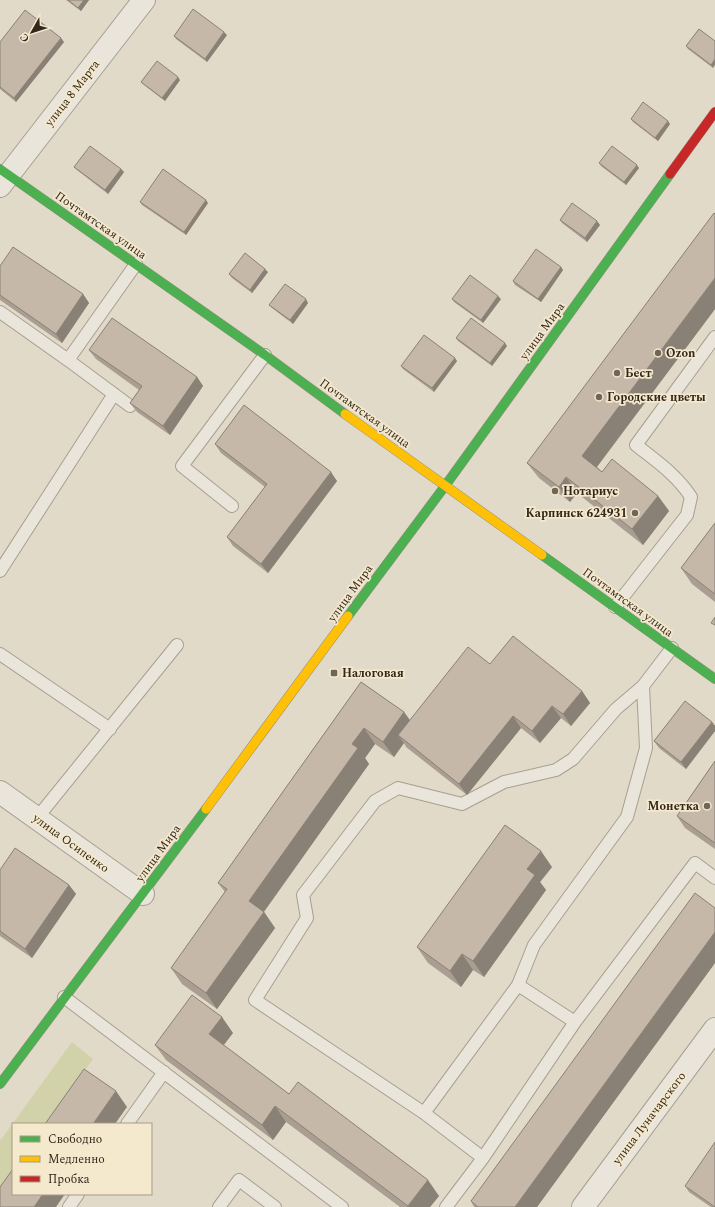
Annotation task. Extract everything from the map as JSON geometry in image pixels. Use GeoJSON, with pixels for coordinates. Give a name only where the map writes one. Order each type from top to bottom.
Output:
{"type":"FeatureCollection","features":[{"type":"Feature","properties":{"kind":"main road","name":"улица Мира"},"geometry":{"type":"LineString","coordinates":[[3,1074],[143,894],[445,486],[715,112]]}},
{"type":"Feature","properties":{"kind":"main road","name":"Почтамтская улица"},"geometry":{"type":"LineString","coordinates":[[3,177],[136,264],[715,679]]}},
{"type":"Feature","properties":{"kind":"street","name":"улица 8 Марта"},"geometry":{"type":"LineString","coordinates":[[3,177],[144,0]]}},
{"type":"Feature","properties":{"kind":"street","name":"улица Осипенко"},"geometry":{"type":"LineString","coordinates":[[0,792],[143,894]]}},
{"type":"Feature","properties":{"kind":"street","name":"улица Луначарского"},"geometry":{"type":"LineString","coordinates":[[588,1205],[715,1029]]}},
{"type":"Feature","properties":{"kind":"lane"},"geometry":{"type":"LineString","coordinates":[[68,360],[136,264]]}},
{"type":"Feature","properties":{"kind":"lane"},"geometry":{"type":"LineString","coordinates":[[0,312],[130,406]]}},
{"type":"Feature","properties":{"kind":"lane"},"geometry":{"type":"LineString","coordinates":[[615,607],[687,515],[691,497],[685,487],[670,471],[636,445],[715,338]]}},
{"type":"Feature","properties":{"kind":"lane"},"geometry":{"type":"LineString","coordinates":[[232,506],[182,466],[265,355]]}},
{"type":"Feature","properties":{"kind":"lane"},"geometry":{"type":"LineString","coordinates":[[0,571],[114,394]]}},
{"type":"Feature","properties":{"kind":"lane"},"geometry":{"type":"LineString","coordinates":[[37,818],[177,645]]}},
{"type":"Feature","properties":{"kind":"lane"},"geometry":{"type":"LineString","coordinates":[[483,1158],[424,1113],[255,1000],[307,918],[303,895],[375,801],[398,788],[462,804],[504,782],[556,770],[573,759],[616,709],[643,686],[672,648]]}},
{"type":"Feature","properties":{"kind":"lane"},"geometry":{"type":"LineString","coordinates":[[0,654],[110,729]]}},
{"type":"Feature","properties":{"kind":"lane"},"geometry":{"type":"LineString","coordinates":[[424,1113],[518,985],[534,945],[627,817],[646,748],[643,686]]}},
{"type":"Feature","properties":{"kind":"lane"},"geometry":{"type":"LineString","coordinates":[[446,1207],[483,1158],[575,1022],[695,863],[715,878]]}},
{"type":"Feature","properties":{"kind":"lane"},"geometry":{"type":"LineString","coordinates":[[518,985],[575,1022]]}},
{"type":"Feature","properties":{"kind":"lane"},"geometry":{"type":"LineString","coordinates":[[64,997],[342,1207]]}},
{"type":"Feature","properties":{"kind":"lane"},"geometry":{"type":"LineString","coordinates":[[128,1123],[164,1072]]}},
{"type":"Feature","properties":{"kind":"lane"},"geometry":{"type":"LineString","coordinates":[[219,1207],[239,1180],[275,1207]]}},
{"type":"Feature","properties":{"kind":"lane"},"geometry":{"type":"LineString","coordinates":[[69,1207],[77,1195]]}},
{"type":"Feature","properties":{"kind":"green space"},"geometry":{"type":"Polygon","coordinates":[[[72,1042],[93,1059],[48,1123],[13,1123],[72,1042]]]}},
{"type":"Feature","properties":{"kind":"green space"},"geometry":{"type":"Polygon","coordinates":[[[12,1124],[12,1173],[0,1191],[0,1141],[12,1124]]]}},
{"type":"Feature","properties":{"kind":"building"},"geometry":{"type":"Polygon","coordinates":[[[68,0],[84,0],[78,8],[68,0]]]}},
{"type":"Feature","properties":{"kind":"building"},"geometry":{"type":"Polygon","coordinates":[[[193,9],[224,32],[205,59],[174,36],[193,9]]]}},
{"type":"Feature","properties":{"kind":"building"},"geometry":{"type":"Polygon","coordinates":[[[25,10],[61,38],[14,98],[0,87],[0,42],[25,10]]]}},
{"type":"Feature","properties":{"kind":"building"},"geometry":{"type":"Polygon","coordinates":[[[699,29],[715,41],[715,59],[711,65],[686,46],[699,29]]]}},
{"type":"Feature","properties":{"kind":"building"},"geometry":{"type":"Polygon","coordinates":[[[157,61],[178,77],[162,98],[141,82],[157,61]]]}},
{"type":"Feature","properties":{"kind":"building"},"geometry":{"type":"Polygon","coordinates":[[[643,102],[668,121],[655,138],[631,119],[643,102]]]}},
{"type":"Feature","properties":{"kind":"building"},"geometry":{"type":"Polygon","coordinates":[[[90,146],[121,169],[105,190],[74,167],[90,146]]]}},
{"type":"Feature","properties":{"kind":"building"},"geometry":{"type":"Polygon","coordinates":[[[612,146],[637,165],[624,182],[599,163],[612,146]]]}},
{"type":"Feature","properties":{"kind":"building"},"geometry":{"type":"Polygon","coordinates":[[[163,169],[206,200],[184,232],[140,202],[163,169]]]}},
{"type":"Feature","properties":{"kind":"building"},"geometry":{"type":"Polygon","coordinates":[[[572,203],[597,221],[585,238],[560,220],[572,203]]]}},
{"type":"Feature","properties":{"kind":"building"},"geometry":{"type":"Polygon","coordinates":[[[714,213],[715,278],[582,456],[602,472],[612,459],[658,496],[632,529],[566,477],[559,487],[527,463],[714,213]]]}},
{"type":"Feature","properties":{"kind":"building"},"geometry":{"type":"Polygon","coordinates":[[[13,247],[83,294],[56,334],[0,295],[0,266],[13,247]]]}},
{"type":"Feature","properties":{"kind":"building"},"geometry":{"type":"Polygon","coordinates":[[[536,249],[561,267],[538,299],[513,281],[536,249]]]}},
{"type":"Feature","properties":{"kind":"building"},"geometry":{"type":"Polygon","coordinates":[[[245,253],[265,269],[250,290],[229,274],[245,253]]]}},
{"type":"Feature","properties":{"kind":"building"},"geometry":{"type":"Polygon","coordinates":[[[470,275],[498,296],[481,320],[452,299],[470,275]]]}},
{"type":"Feature","properties":{"kind":"building"},"geometry":{"type":"Polygon","coordinates":[[[285,284],[306,299],[290,320],[269,305],[285,284]]]}},
{"type":"Feature","properties":{"kind":"building"},"geometry":{"type":"Polygon","coordinates":[[[112,318],[197,377],[163,426],[130,403],[142,386],[89,350],[112,318]]]}},
{"type":"Feature","properties":{"kind":"building"},"geometry":{"type":"Polygon","coordinates":[[[471,318],[505,343],[490,363],[456,338],[471,318]]]}},
{"type":"Feature","properties":{"kind":"building"},"geometry":{"type":"Polygon","coordinates":[[[424,335],[455,358],[432,388],[401,366],[424,335]]]}},
{"type":"Feature","properties":{"kind":"building"},"geometry":{"type":"Polygon","coordinates":[[[244,405],[331,472],[261,564],[227,537],[267,484],[215,444],[244,405]]]}},
{"type":"Feature","properties":{"kind":"building"},"geometry":{"type":"Polygon","coordinates":[[[715,523],[715,594],[681,568],[715,523]]]}},
{"type":"Feature","properties":{"kind":"building"},"geometry":{"type":"Polygon","coordinates":[[[715,617],[715,625],[711,623],[715,617]]]}},
{"type":"Feature","properties":{"kind":"building"},"geometry":{"type":"Polygon","coordinates":[[[513,636],[582,691],[563,714],[552,706],[532,731],[513,716],[459,784],[398,735],[468,647],[490,664],[513,636]]]}},
{"type":"Feature","properties":{"kind":"building"},"geometry":{"type":"Polygon","coordinates":[[[361,682],[404,712],[383,742],[364,728],[352,744],[358,748],[249,901],[264,912],[206,993],[171,968],[227,889],[218,883],[361,682]]]}},
{"type":"Feature","properties":{"kind":"building"},"geometry":{"type":"Polygon","coordinates":[[[685,701],[712,722],[681,762],[654,741],[685,701]]]}},
{"type":"Feature","properties":{"kind":"building"},"geometry":{"type":"Polygon","coordinates":[[[715,761],[715,843],[677,816],[715,761]]]}},
{"type":"Feature","properties":{"kind":"building"},"geometry":{"type":"Polygon","coordinates":[[[505,825],[541,851],[527,869],[535,875],[473,961],[462,954],[450,971],[417,947],[505,825]]]}},
{"type":"Feature","properties":{"kind":"building"},"geometry":{"type":"Polygon","coordinates":[[[15,848],[69,885],[25,949],[0,931],[0,870],[15,848]]]}},
{"type":"Feature","properties":{"kind":"building"},"geometry":{"type":"Polygon","coordinates":[[[695,893],[715,908],[715,932],[515,1207],[478,1207],[471,1201],[695,893]]]}},
{"type":"Feature","properties":{"kind":"building"},"geometry":{"type":"Polygon","coordinates":[[[192,995],[222,1017],[209,1034],[289,1094],[298,1082],[428,1180],[408,1206],[275,1106],[262,1125],[155,1045],[192,995]]]}},
{"type":"Feature","properties":{"kind":"building"},"geometry":{"type":"Polygon","coordinates":[[[84,1069],[116,1091],[94,1123],[46,1123],[84,1069]]]}},
{"type":"Feature","properties":{"kind":"building"},"geometry":{"type":"Polygon","coordinates":[[[715,1142],[715,1207],[685,1186],[715,1142]]]}},
{"type":"Feature","properties":{"kind":"building"},"geometry":{"type":"Polygon","coordinates":[[[12,1170],[12,1195],[42,1195],[34,1207],[0,1207],[0,1187],[12,1170]]]}},
{"type":"Feature","properties":{"kind":"traffic: fast"},"geometry":{"type":"LineString","coordinates":[[0,169],[265,355],[345,414]]}},
{"type":"Feature","properties":{"kind":"traffic: fast"},"geometry":{"type":"LineString","coordinates":[[348,616],[445,486],[670,174]]}},
{"type":"Feature","properties":{"kind":"traffic: fast"},"geometry":{"type":"LineString","coordinates":[[542,555],[715,679]]}},
{"type":"Feature","properties":{"kind":"traffic: fast"},"geometry":{"type":"LineString","coordinates":[[0,1084],[206,809]]}},
{"type":"Feature","properties":{"kind":"traffic: slow"},"geometry":{"type":"LineString","coordinates":[[345,414],[542,555]]}},
{"type":"Feature","properties":{"kind":"traffic: slow"},"geometry":{"type":"LineString","coordinates":[[206,809],[348,616]]}},
{"type":"Feature","properties":{"kind":"traffic: jam"},"geometry":{"type":"LineString","coordinates":[[670,174],[715,112]]}},
{"type":"Feature","properties":{"kind":"place","name":"Ozon"},"geometry":{"type":"Point","coordinates":[658,353]}},
{"type":"Feature","properties":{"kind":"place","name":"Бест"},"geometry":{"type":"Point","coordinates":[617,373]}},
{"type":"Feature","properties":{"kind":"place","name":"Городские цветы"},"geometry":{"type":"Point","coordinates":[599,397]}},
{"type":"Feature","properties":{"kind":"place","name":"Нотариус"},"geometry":{"type":"Point","coordinates":[555,491]}},
{"type":"Feature","properties":{"kind":"place","name":"Карпинск 624931"},"geometry":{"type":"Point","coordinates":[635,513]}},
{"type":"Feature","properties":{"kind":"place","name":"Налоговая"},"geometry":{"type":"Point","coordinates":[334,673]}},
{"type":"Feature","properties":{"kind":"place","name":"Монетка"},"geometry":{"type":"Point","coordinates":[707,806]}}]}
